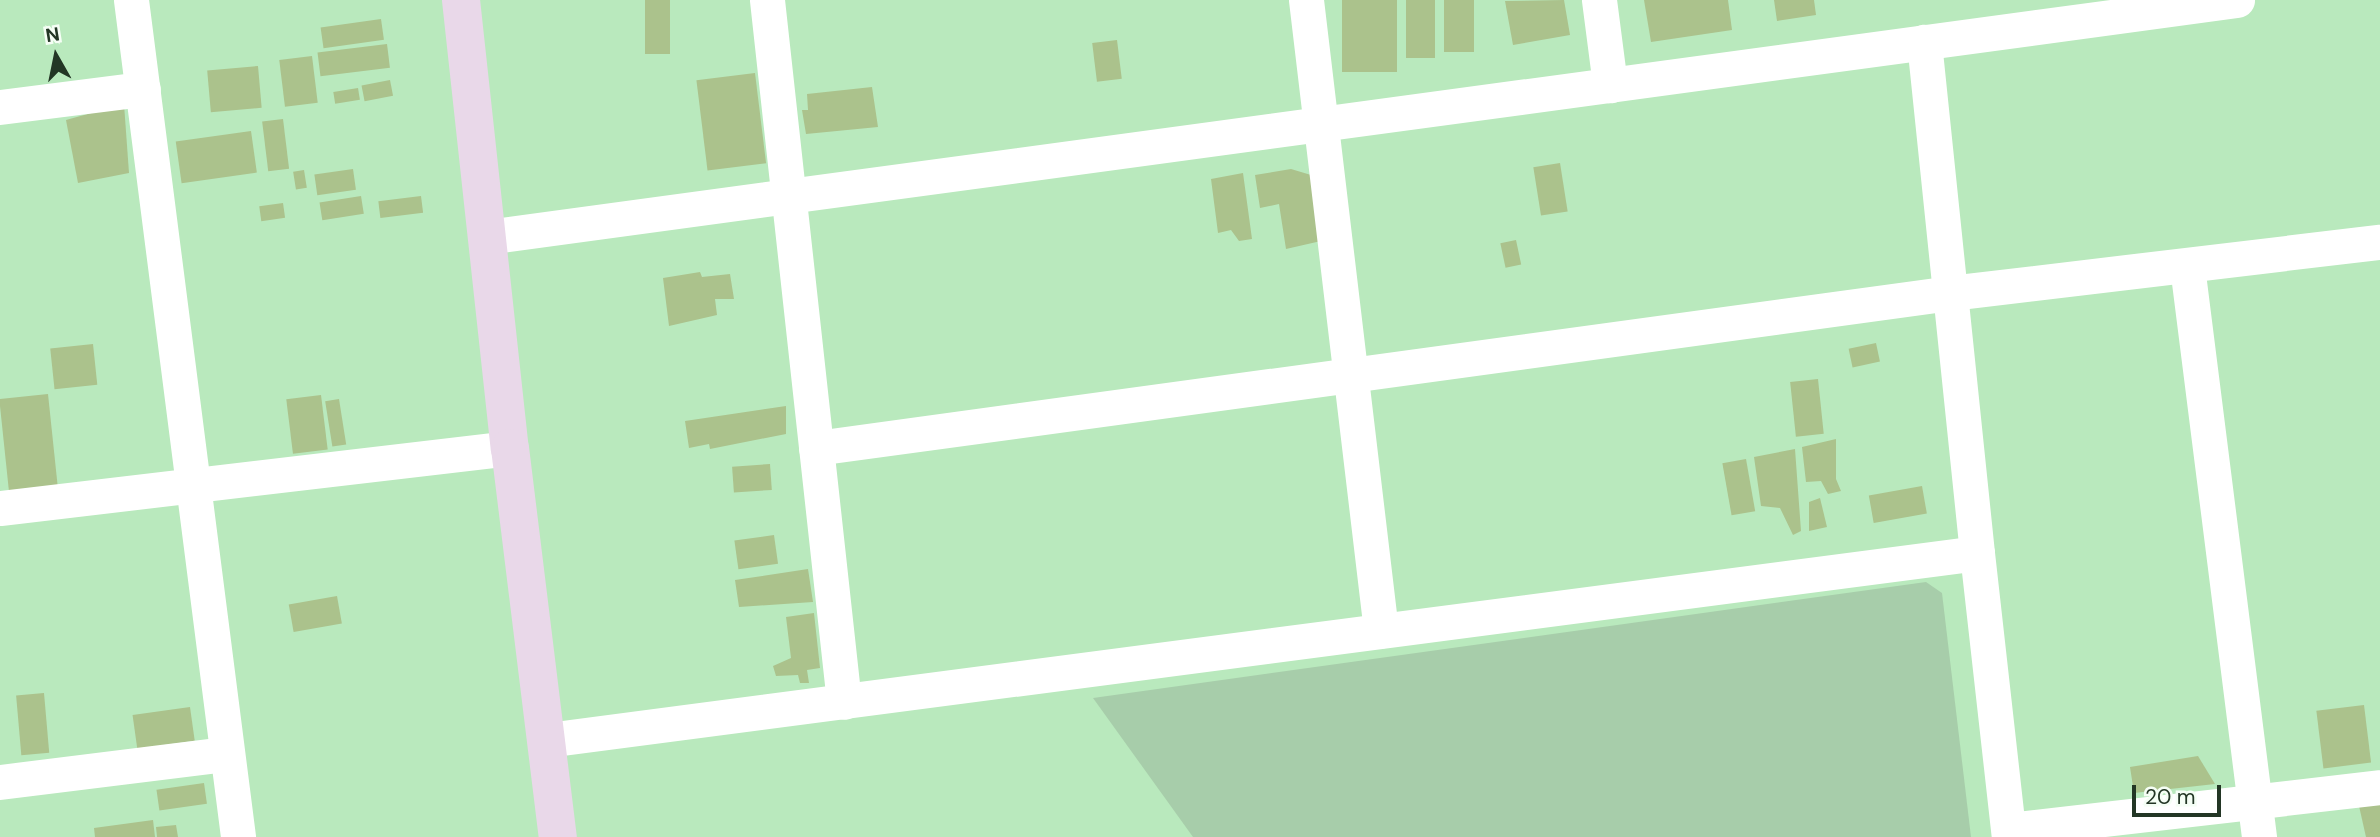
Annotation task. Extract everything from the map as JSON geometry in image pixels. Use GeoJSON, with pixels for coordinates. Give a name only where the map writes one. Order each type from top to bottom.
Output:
{"type":"FeatureCollection","features":[{"type":"Feature","properties":{"kind":"street"},"geometry":{"type":"LineString","coordinates":[[131,0],[238,837]]}},
{"type":"Feature","properties":{"kind":"street"},"geometry":{"type":"LineString","coordinates":[[461,0],[510,448],[547,740],[551,836]]}},
{"type":"Feature","properties":{"kind":"street"},"geometry":{"type":"LineString","coordinates":[[767,0],[844,702]]}},
{"type":"Feature","properties":{"kind":"street"},"geometry":{"type":"LineString","coordinates":[[1306,0],[1381,631]]}},
{"type":"Feature","properties":{"kind":"street"},"geometry":{"type":"LineString","coordinates":[[1599,0],[1610,85]]}},
{"type":"Feature","properties":{"kind":"street"},"geometry":{"type":"LineString","coordinates":[[486,237],[1924,42],[2126,7],[2236,0]]}},
{"type":"Feature","properties":{"kind":"street"},"geometry":{"type":"LineString","coordinates":[[1924,42],[2009,834],[2380,787]]}},
{"type":"Feature","properties":{"kind":"street"},"geometry":{"type":"LineString","coordinates":[[0,107],[142,89]]}},
{"type":"Feature","properties":{"kind":"street"},"geometry":{"type":"LineString","coordinates":[[816,448],[1950,293],[2380,242]]}},
{"type":"Feature","properties":{"kind":"street"},"geometry":{"type":"LineString","coordinates":[[2187,265],[2259,837]]}},
{"type":"Feature","properties":{"kind":"street"},"geometry":{"type":"LineString","coordinates":[[0,508],[192,483],[510,448]]}},
{"type":"Feature","properties":{"kind":"street"},"geometry":{"type":"LineString","coordinates":[[547,740],[1977,553]]}},
{"type":"Feature","properties":{"kind":"street"},"geometry":{"type":"LineString","coordinates":[[0,782],[226,754]]}},
{"type":"Feature","properties":{"kind":"green space"},"geometry":{"type":"Polygon","coordinates":[[[1926,582],[1942,593],[1971,837],[1193,837],[1093,698],[1926,582]]]}},
{"type":"Feature","properties":{"kind":"building"},"geometry":{"type":"Polygon","coordinates":[[[645,0],[670,0],[670,54],[645,54],[645,0]]]}},
{"type":"Feature","properties":{"kind":"building"},"geometry":{"type":"Polygon","coordinates":[[[1342,0],[1397,0],[1397,72],[1342,72],[1342,0]]]}},
{"type":"Feature","properties":{"kind":"building"},"geometry":{"type":"Polygon","coordinates":[[[1406,0],[1435,0],[1435,58],[1406,58],[1406,0]]]}},
{"type":"Feature","properties":{"kind":"building"},"geometry":{"type":"Polygon","coordinates":[[[1444,0],[1474,0],[1474,52],[1444,52],[1444,0]]]}},
{"type":"Feature","properties":{"kind":"building"},"geometry":{"type":"Polygon","coordinates":[[[1564,0],[1570,35],[1513,45],[1505,1],[1564,0]]]}},
{"type":"Feature","properties":{"kind":"building"},"geometry":{"type":"Polygon","coordinates":[[[1644,0],[1728,0],[1732,30],[1651,42],[1644,0]]]}},
{"type":"Feature","properties":{"kind":"building"},"geometry":{"type":"Polygon","coordinates":[[[1774,0],[1814,0],[1816,15],[1777,21],[1774,0]]]}},
{"type":"Feature","properties":{"kind":"building"},"geometry":{"type":"Polygon","coordinates":[[[381,19],[384,40],[324,48],[321,27],[381,19]]]}},
{"type":"Feature","properties":{"kind":"building"},"geometry":{"type":"Polygon","coordinates":[[[1117,40],[1122,79],[1097,82],[1092,43],[1117,40]]]}},
{"type":"Feature","properties":{"kind":"building"},"geometry":{"type":"Polygon","coordinates":[[[387,44],[390,68],[320,76],[318,53],[387,44]]]}},
{"type":"Feature","properties":{"kind":"building"},"geometry":{"type":"Polygon","coordinates":[[[312,56],[318,103],[285,107],[279,60],[312,56]]]}},
{"type":"Feature","properties":{"kind":"building"},"geometry":{"type":"Polygon","coordinates":[[[258,66],[262,108],[211,112],[207,70],[258,66]]]}},
{"type":"Feature","properties":{"kind":"building"},"geometry":{"type":"Polygon","coordinates":[[[755,73],[766,163],[708,171],[696,80],[755,73]]]}},
{"type":"Feature","properties":{"kind":"building"},"geometry":{"type":"Polygon","coordinates":[[[390,80],[393,96],[365,101],[362,86],[390,80]]]}},
{"type":"Feature","properties":{"kind":"building"},"geometry":{"type":"Polygon","coordinates":[[[872,87],[878,127],[806,134],[802,110],[808,110],[807,94],[872,87]]]}},
{"type":"Feature","properties":{"kind":"building"},"geometry":{"type":"Polygon","coordinates":[[[358,88],[360,100],[335,104],[333,92],[358,88]]]}},
{"type":"Feature","properties":{"kind":"building"},"geometry":{"type":"Polygon","coordinates":[[[124,104],[129,173],[78,183],[66,120],[124,104]]]}},
{"type":"Feature","properties":{"kind":"building"},"geometry":{"type":"Polygon","coordinates":[[[283,119],[289,169],[268,171],[262,122],[283,119]]]}},
{"type":"Feature","properties":{"kind":"building"},"geometry":{"type":"Polygon","coordinates":[[[251,131],[257,173],[182,183],[176,142],[251,131]]]}},
{"type":"Feature","properties":{"kind":"building"},"geometry":{"type":"Polygon","coordinates":[[[1560,163],[1568,211],[1541,216],[1533,167],[1560,163]]]}},
{"type":"Feature","properties":{"kind":"building"},"geometry":{"type":"Polygon","coordinates":[[[353,169],[356,190],[317,195],[314,174],[353,169]]]}},
{"type":"Feature","properties":{"kind":"building"},"geometry":{"type":"Polygon","coordinates":[[[1291,169],[1311,175],[1321,241],[1286,249],[1279,204],[1260,208],[1255,175],[1291,169]]]}},
{"type":"Feature","properties":{"kind":"building"},"geometry":{"type":"Polygon","coordinates":[[[304,170],[307,188],[296,189],[293,172],[304,170]]]}},
{"type":"Feature","properties":{"kind":"building"},"geometry":{"type":"Polygon","coordinates":[[[1243,173],[1252,239],[1239,241],[1231,230],[1218,233],[1211,179],[1243,173]]]}},
{"type":"Feature","properties":{"kind":"building"},"geometry":{"type":"Polygon","coordinates":[[[361,196],[364,214],[322,220],[320,203],[361,196]]]}},
{"type":"Feature","properties":{"kind":"building"},"geometry":{"type":"Polygon","coordinates":[[[421,196],[423,213],[380,218],[378,201],[421,196]]]}},
{"type":"Feature","properties":{"kind":"building"},"geometry":{"type":"Polygon","coordinates":[[[283,203],[285,218],[261,221],[259,206],[283,203]]]}},
{"type":"Feature","properties":{"kind":"building"},"geometry":{"type":"Polygon","coordinates":[[[1516,240],[1521,264],[1506,268],[1500,243],[1516,240]]]}},
{"type":"Feature","properties":{"kind":"building"},"geometry":{"type":"Polygon","coordinates":[[[700,272],[702,277],[730,274],[734,299],[715,299],[717,315],[669,326],[663,278],[700,272]]]}},
{"type":"Feature","properties":{"kind":"building"},"geometry":{"type":"Polygon","coordinates":[[[1876,343],[1880,362],[1853,367],[1849,349],[1876,343]]]}},
{"type":"Feature","properties":{"kind":"building"},"geometry":{"type":"Polygon","coordinates":[[[93,344],[97,385],[55,389],[50,348],[93,344]]]}},
{"type":"Feature","properties":{"kind":"building"},"geometry":{"type":"Polygon","coordinates":[[[1818,379],[1824,434],[1796,437],[1790,382],[1818,379]]]}},
{"type":"Feature","properties":{"kind":"building"},"geometry":{"type":"Polygon","coordinates":[[[48,394],[58,486],[9,492],[0,399],[48,394]]]}},
{"type":"Feature","properties":{"kind":"building"},"geometry":{"type":"Polygon","coordinates":[[[321,395],[328,450],[293,454],[286,399],[321,395]]]}},
{"type":"Feature","properties":{"kind":"building"},"geometry":{"type":"Polygon","coordinates":[[[339,399],[346,444],[332,447],[325,401],[339,399]]]}},
{"type":"Feature","properties":{"kind":"building"},"geometry":{"type":"Polygon","coordinates":[[[786,406],[786,434],[710,449],[709,444],[689,448],[685,421],[786,406]]]}},
{"type":"Feature","properties":{"kind":"building"},"geometry":{"type":"Polygon","coordinates":[[[1836,439],[1836,479],[1841,491],[1828,494],[1821,481],[1806,482],[1802,447],[1836,439]]]}},
{"type":"Feature","properties":{"kind":"building"},"geometry":{"type":"Polygon","coordinates":[[[1795,449],[1801,531],[1793,535],[1780,508],[1761,506],[1754,457],[1795,449]]]}},
{"type":"Feature","properties":{"kind":"building"},"geometry":{"type":"Polygon","coordinates":[[[1746,459],[1755,511],[1732,515],[1722,463],[1746,459]]]}},
{"type":"Feature","properties":{"kind":"building"},"geometry":{"type":"Polygon","coordinates":[[[770,464],[772,490],[734,493],[732,467],[770,464]]]}},
{"type":"Feature","properties":{"kind":"building"},"geometry":{"type":"Polygon","coordinates":[[[1922,486],[1927,514],[1874,523],[1869,495],[1922,486]]]}},
{"type":"Feature","properties":{"kind":"building"},"geometry":{"type":"Polygon","coordinates":[[[1820,498],[1827,527],[1809,531],[1809,502],[1820,498]]]}},
{"type":"Feature","properties":{"kind":"building"},"geometry":{"type":"Polygon","coordinates":[[[774,535],[778,564],[738,569],[734,541],[774,535]]]}},
{"type":"Feature","properties":{"kind":"building"},"geometry":{"type":"Polygon","coordinates":[[[808,569],[813,602],[739,607],[735,580],[808,569]]]}},
{"type":"Feature","properties":{"kind":"building"},"geometry":{"type":"Polygon","coordinates":[[[337,596],[342,624],[294,632],[289,605],[337,596]]]}},
{"type":"Feature","properties":{"kind":"building"},"geometry":{"type":"Polygon","coordinates":[[[814,613],[820,668],[807,670],[809,683],[800,683],[798,675],[776,676],[773,666],[791,658],[786,617],[814,613]]]}},
{"type":"Feature","properties":{"kind":"building"},"geometry":{"type":"Polygon","coordinates":[[[44,693],[49,753],[21,755],[16,695],[44,693]]]}},
{"type":"Feature","properties":{"kind":"building"},"geometry":{"type":"Polygon","coordinates":[[[2364,705],[2371,763],[2323,768],[2316,711],[2364,705]]]}},
{"type":"Feature","properties":{"kind":"building"},"geometry":{"type":"Polygon","coordinates":[[[190,707],[195,741],[137,749],[133,715],[190,707]]]}},
{"type":"Feature","properties":{"kind":"building"},"geometry":{"type":"Polygon","coordinates":[[[2198,756],[2215,784],[2134,793],[2130,767],[2198,756]]]}},
{"type":"Feature","properties":{"kind":"building"},"geometry":{"type":"Polygon","coordinates":[[[204,783],[207,804],[159,810],[156,790],[204,783]]]}},
{"type":"Feature","properties":{"kind":"building"},"geometry":{"type":"Polygon","coordinates":[[[2380,801],[2380,837],[2366,837],[2359,806],[2380,801]]]}},
{"type":"Feature","properties":{"kind":"building"},"geometry":{"type":"Polygon","coordinates":[[[153,820],[155,837],[95,837],[94,828],[153,820]]]}},
{"type":"Feature","properties":{"kind":"building"},"geometry":{"type":"Polygon","coordinates":[[[176,825],[178,837],[157,837],[156,827],[176,825]]]}}]}
